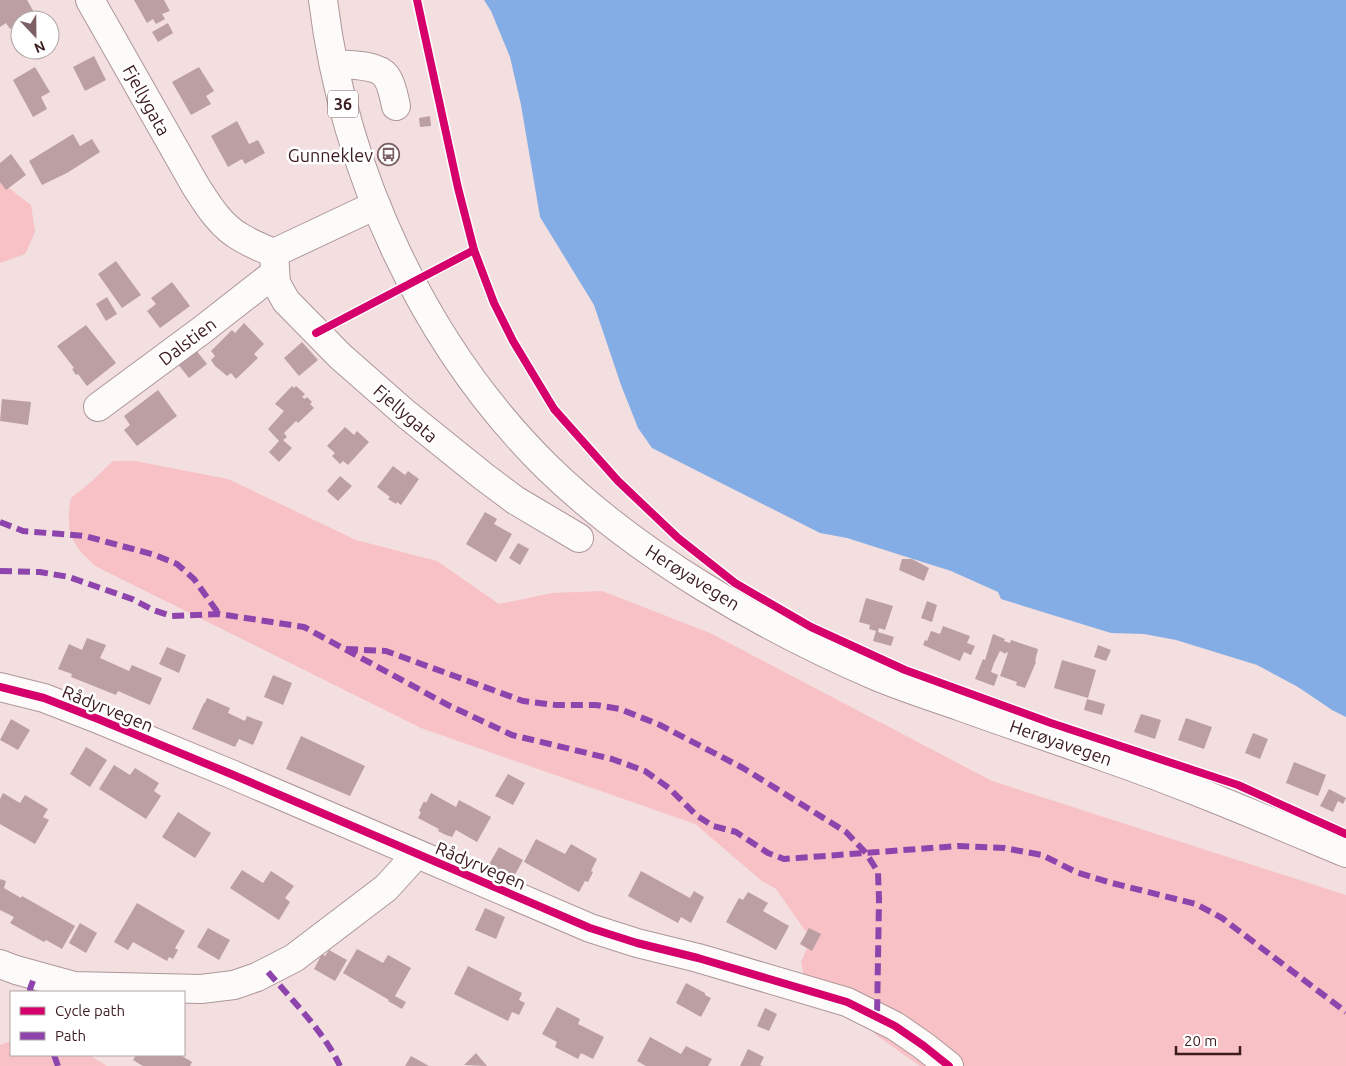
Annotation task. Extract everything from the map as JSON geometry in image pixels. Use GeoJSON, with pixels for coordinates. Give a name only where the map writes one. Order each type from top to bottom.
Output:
{"type":"FeatureCollection","features":[{"type":"Feature","properties":{"kind":"main road","name":"Fjellygata"},"geometry":{"type":"LineString","coordinates":[[90,0],[179,160],[209,207],[240,238],[274,263],[276,284],[286,301],[306,323],[406,414],[516,500],[579,538]]}},
{"type":"Feature","properties":{"kind":"main road","name":"Herøyavegen"},"geometry":{"type":"LineString","coordinates":[[323,0],[334,64],[349,125],[376,205],[412,282],[459,360],[488,399],[540,459],[612,523],[686,576],[777,628],[880,678],[1184,786],[1346,853]]}},
{"type":"Feature","properties":{"kind":"main road"},"geometry":{"type":"LineString","coordinates":[[334,64],[360,65],[386,75],[396,106]]}},
{"type":"Feature","properties":{"kind":"main road"},"geometry":{"type":"LineString","coordinates":[[274,263],[376,205]]}},
{"type":"Feature","properties":{"kind":"main road","name":"Dalstien"},"geometry":{"type":"LineString","coordinates":[[98,407],[202,330],[274,263]]}},
{"type":"Feature","properties":{"kind":"main road","name":"Rådyrvegen"},"geometry":{"type":"LineString","coordinates":[[0,687],[44,698],[98,719],[590,928],[847,1002],[895,1026],[949,1066]]}},
{"type":"Feature","properties":{"kind":"main road","name":"Rådyrvegen"},"geometry":{"type":"LineString","coordinates":[[0,964],[74,986],[201,990],[234,985],[257,977],[294,958],[386,888],[417,854]]}},
{"type":"Feature","properties":{"kind":"shaded area"},"geometry":{"type":"Polygon","coordinates":[[[0,178],[10,189],[31,205],[35,232],[25,254],[0,263],[0,178]]]}},
{"type":"Feature","properties":{"kind":"shaded area"},"geometry":{"type":"Polygon","coordinates":[[[113,461],[135,461],[228,479],[356,540],[437,561],[499,604],[552,593],[602,591],[710,633],[992,781],[1346,895],[1346,1066],[920,1066],[876,1035],[861,1014],[805,982],[801,962],[811,939],[776,889],[762,881],[695,824],[421,728],[97,567],[81,552],[72,537],[69,510],[71,498],[113,461]]]}},
{"type":"Feature","properties":{"kind":"shaded area"},"geometry":{"type":"Polygon","coordinates":[[[10,1041],[10,1056],[91,1056],[107,1066],[0,1066],[0,1045],[10,1041]]]}},
{"type":"Feature","properties":{"kind":"water"},"geometry":{"type":"Polygon","coordinates":[[[484,0],[1346,0],[1346,717],[1298,687],[1257,665],[1176,640],[1144,634],[1111,633],[1001,599],[998,592],[951,571],[847,538],[820,533],[652,448],[638,428],[621,385],[594,305],[540,217],[521,105],[510,57],[491,11],[484,0]]]}},
{"type":"Feature","properties":{"kind":"building"},"geometry":{"type":"Polygon","coordinates":[[[0,0],[27,0],[33,10],[10,10],[10,29],[6,23],[0,27],[0,0]]]}},
{"type":"Feature","properties":{"kind":"building"},"geometry":{"type":"Polygon","coordinates":[[[134,0],[164,0],[170,11],[162,14],[165,19],[156,24],[153,19],[147,23],[134,0]]]}},
{"type":"Feature","properties":{"kind":"building"},"geometry":{"type":"Polygon","coordinates":[[[168,23],[173,33],[158,42],[152,32],[168,23]]]}},
{"type":"Feature","properties":{"kind":"building"},"geometry":{"type":"Polygon","coordinates":[[[94,56],[106,80],[85,91],[73,67],[94,56]]]}},
{"type":"Feature","properties":{"kind":"building"},"geometry":{"type":"Polygon","coordinates":[[[35,67],[50,92],[41,97],[47,109],[33,117],[13,80],[35,67]]]}},
{"type":"Feature","properties":{"kind":"building"},"geometry":{"type":"Polygon","coordinates":[[[199,67],[214,91],[206,96],[211,104],[191,115],[172,82],[199,67]]]}},
{"type":"Feature","properties":{"kind":"building"},"geometry":{"type":"Polygon","coordinates":[[[430,116],[431,126],[420,127],[419,118],[430,116]]]}},
{"type":"Feature","properties":{"kind":"building"},"geometry":{"type":"Polygon","coordinates":[[[237,121],[249,144],[258,140],[265,153],[245,164],[242,159],[228,167],[211,136],[237,121]]]}},
{"type":"Feature","properties":{"kind":"building"},"geometry":{"type":"Polygon","coordinates":[[[73,134],[80,146],[92,139],[100,152],[67,173],[42,185],[29,161],[73,134]]]}},
{"type":"Feature","properties":{"kind":"building"},"geometry":{"type":"Polygon","coordinates":[[[11,154],[26,175],[6,190],[0,182],[0,163],[11,154]]]}},
{"type":"Feature","properties":{"kind":"building"},"geometry":{"type":"Polygon","coordinates":[[[116,261],[141,295],[122,308],[98,274],[116,261]]]}},
{"type":"Feature","properties":{"kind":"building"},"geometry":{"type":"Polygon","coordinates":[[[172,282],[190,306],[160,328],[147,311],[156,304],[151,298],[172,282]]]}},
{"type":"Feature","properties":{"kind":"building"},"geometry":{"type":"Polygon","coordinates":[[[107,297],[117,314],[106,321],[96,304],[107,297]]]}},
{"type":"Feature","properties":{"kind":"building"},"geometry":{"type":"Polygon","coordinates":[[[244,323],[264,344],[254,354],[258,358],[236,379],[231,373],[227,376],[215,366],[211,360],[215,356],[211,351],[232,330],[235,333],[244,323]]]}},
{"type":"Feature","properties":{"kind":"building"},"geometry":{"type":"Polygon","coordinates":[[[86,325],[116,363],[87,386],[78,374],[76,375],[72,369],[74,368],[57,346],[86,325]]]}},
{"type":"Feature","properties":{"kind":"building"},"geometry":{"type":"Polygon","coordinates":[[[302,342],[318,360],[299,376],[284,358],[302,342]]]}},
{"type":"Feature","properties":{"kind":"building"},"geometry":{"type":"Polygon","coordinates":[[[195,349],[207,364],[189,378],[177,363],[195,349]]]}},
{"type":"Feature","properties":{"kind":"building"},"geometry":{"type":"Polygon","coordinates":[[[292,386],[294,388],[296,386],[305,394],[302,397],[305,399],[307,397],[312,402],[310,404],[314,408],[298,423],[296,421],[284,433],[287,437],[283,440],[292,448],[279,462],[269,452],[279,441],[268,429],[284,411],[275,404],[292,386]]]}},
{"type":"Feature","properties":{"kind":"building"},"geometry":{"type":"Polygon","coordinates":[[[158,390],[177,416],[137,446],[124,430],[130,425],[124,416],[158,390]]]}},
{"type":"Feature","properties":{"kind":"building"},"geometry":{"type":"Polygon","coordinates":[[[2,399],[31,402],[28,425],[0,421],[2,399]]]}},
{"type":"Feature","properties":{"kind":"building"},"geometry":{"type":"Polygon","coordinates":[[[345,427],[354,435],[357,431],[369,442],[348,465],[343,461],[340,464],[332,456],[335,453],[327,446],[345,427]]]}},
{"type":"Feature","properties":{"kind":"building"},"geometry":{"type":"Polygon","coordinates":[[[393,466],[405,475],[408,471],[419,479],[401,505],[388,499],[390,497],[377,487],[393,466]]]}},
{"type":"Feature","properties":{"kind":"building"},"geometry":{"type":"Polygon","coordinates":[[[340,476],[352,486],[338,501],[327,491],[340,476]]]}},
{"type":"Feature","properties":{"kind":"building"},"geometry":{"type":"Polygon","coordinates":[[[485,512],[497,519],[494,524],[512,534],[496,562],[466,544],[485,512]]]}},
{"type":"Feature","properties":{"kind":"building"},"geometry":{"type":"Polygon","coordinates":[[[518,543],[529,549],[520,565],[509,558],[518,543]]]}},
{"type":"Feature","properties":{"kind":"building"},"geometry":{"type":"Polygon","coordinates":[[[902,559],[912,559],[929,568],[924,581],[899,570],[902,559]]]}},
{"type":"Feature","properties":{"kind":"building"},"geometry":{"type":"Polygon","coordinates":[[[866,598],[893,606],[885,630],[879,628],[878,632],[894,637],[891,646],[873,641],[876,631],[869,629],[870,625],[859,622],[866,598]]]}},
{"type":"Feature","properties":{"kind":"building"},"geometry":{"type":"Polygon","coordinates":[[[927,601],[937,605],[932,622],[921,618],[927,601]]]}},
{"type":"Feature","properties":{"kind":"building"},"geometry":{"type":"Polygon","coordinates":[[[943,626],[970,636],[967,643],[975,646],[971,655],[964,652],[960,661],[923,645],[931,631],[940,634],[943,626]]]}},
{"type":"Feature","properties":{"kind":"building"},"geometry":{"type":"Polygon","coordinates":[[[993,634],[1010,643],[1011,640],[1038,649],[1036,662],[1025,688],[1016,685],[1017,682],[1000,676],[1008,653],[1006,652],[1006,654],[1000,651],[994,663],[991,672],[998,675],[994,686],[975,679],[983,659],[985,660],[993,634]]]}},
{"type":"Feature","properties":{"kind":"building"},"geometry":{"type":"Polygon","coordinates":[[[87,638],[106,645],[100,658],[129,671],[132,665],[162,678],[150,705],[118,691],[116,695],[71,677],[72,674],[58,669],[69,644],[82,650],[87,638]]]}},
{"type":"Feature","properties":{"kind":"building"},"geometry":{"type":"Polygon","coordinates":[[[1098,645],[1111,650],[1106,661],[1094,657],[1098,645]]]}},
{"type":"Feature","properties":{"kind":"building"},"geometry":{"type":"Polygon","coordinates":[[[167,647],[186,655],[179,673],[159,664],[167,647]]]}},
{"type":"Feature","properties":{"kind":"building"},"geometry":{"type":"Polygon","coordinates":[[[1062,660],[1096,670],[1088,698],[1054,688],[1062,660]]]}},
{"type":"Feature","properties":{"kind":"building"},"geometry":{"type":"Polygon","coordinates":[[[273,675],[292,683],[283,705],[264,697],[273,675]]]}},
{"type":"Feature","properties":{"kind":"building"},"geometry":{"type":"Polygon","coordinates":[[[207,698],[230,708],[228,713],[245,721],[247,716],[263,722],[253,745],[239,739],[235,747],[192,729],[207,698]]]}},
{"type":"Feature","properties":{"kind":"building"},"geometry":{"type":"Polygon","coordinates":[[[1087,699],[1105,704],[1102,715],[1084,710],[1087,699]]]}},
{"type":"Feature","properties":{"kind":"building"},"geometry":{"type":"Polygon","coordinates":[[[1141,714],[1161,720],[1155,739],[1134,732],[1141,714]]]}},
{"type":"Feature","properties":{"kind":"building"},"geometry":{"type":"Polygon","coordinates":[[[1186,718],[1212,727],[1204,749],[1178,740],[1186,718]]]}},
{"type":"Feature","properties":{"kind":"building"},"geometry":{"type":"Polygon","coordinates":[[[11,719],[30,730],[18,750],[0,740],[11,719]]]}},
{"type":"Feature","properties":{"kind":"building"},"geometry":{"type":"Polygon","coordinates":[[[1253,733],[1268,739],[1260,759],[1245,753],[1253,733]]]}},
{"type":"Feature","properties":{"kind":"building"},"geometry":{"type":"Polygon","coordinates":[[[301,736],[365,766],[350,796],[286,769],[301,736]]]}},
{"type":"Feature","properties":{"kind":"building"},"geometry":{"type":"Polygon","coordinates":[[[86,747],[107,760],[90,787],[70,774],[86,747]]]}},
{"type":"Feature","properties":{"kind":"building"},"geometry":{"type":"Polygon","coordinates":[[[1294,762],[1326,775],[1318,796],[1286,783],[1294,762]]]}},
{"type":"Feature","properties":{"kind":"building"},"geometry":{"type":"Polygon","coordinates":[[[114,765],[130,775],[135,768],[159,783],[154,791],[161,796],[146,819],[99,789],[114,765]]]}},
{"type":"Feature","properties":{"kind":"building"},"geometry":{"type":"Polygon","coordinates":[[[508,774],[525,783],[513,805],[495,796],[508,774]]]}},
{"type":"Feature","properties":{"kind":"building"},"geometry":{"type":"Polygon","coordinates":[[[1329,789],[1346,798],[1343,804],[1338,801],[1333,812],[1320,806],[1329,789]]]}},
{"type":"Feature","properties":{"kind":"building"},"geometry":{"type":"Polygon","coordinates":[[[3,793],[20,803],[25,795],[48,809],[43,817],[49,820],[35,844],[0,824],[0,799],[3,793]]]}},
{"type":"Feature","properties":{"kind":"building"},"geometry":{"type":"Polygon","coordinates":[[[431,793],[456,807],[459,800],[491,817],[477,842],[456,830],[452,837],[446,835],[418,818],[424,801],[426,803],[431,793]]]}},
{"type":"Feature","properties":{"kind":"building"},"geometry":{"type":"Polygon","coordinates":[[[178,812],[211,833],[195,858],[162,837],[178,812]]]}},
{"type":"Feature","properties":{"kind":"building"},"geometry":{"type":"Polygon","coordinates":[[[536,839],[565,854],[571,844],[597,859],[588,882],[585,881],[579,892],[524,862],[536,839]]]}},
{"type":"Feature","properties":{"kind":"building"},"geometry":{"type":"Polygon","coordinates":[[[499,847],[523,860],[512,880],[488,866],[499,847]]]}},
{"type":"Feature","properties":{"kind":"building"},"geometry":{"type":"Polygon","coordinates":[[[242,870],[263,883],[271,871],[294,886],[285,898],[290,902],[279,920],[230,888],[242,870]]]}},
{"type":"Feature","properties":{"kind":"building"},"geometry":{"type":"Polygon","coordinates":[[[641,871],[690,898],[694,891],[704,897],[691,923],[681,917],[678,923],[628,896],[641,871]]]}},
{"type":"Feature","properties":{"kind":"building"},"geometry":{"type":"Polygon","coordinates":[[[0,879],[6,881],[4,888],[75,926],[62,949],[46,940],[44,942],[10,923],[14,917],[0,910],[0,879]]]}},
{"type":"Feature","properties":{"kind":"building"},"geometry":{"type":"Polygon","coordinates":[[[748,892],[768,903],[763,911],[789,926],[776,950],[726,922],[739,898],[743,900],[748,892]]]}},
{"type":"Feature","properties":{"kind":"building"},"geometry":{"type":"Polygon","coordinates":[[[137,903],[185,931],[175,948],[178,950],[173,959],[169,957],[167,961],[133,942],[128,950],[114,942],[137,903]]]}},
{"type":"Feature","properties":{"kind":"building"},"geometry":{"type":"Polygon","coordinates":[[[485,908],[505,917],[496,939],[475,930],[485,908]]]}},
{"type":"Feature","properties":{"kind":"building"},"geometry":{"type":"Polygon","coordinates":[[[80,923],[97,933],[86,953],[69,943],[80,923]]]}},
{"type":"Feature","properties":{"kind":"building"},"geometry":{"type":"Polygon","coordinates":[[[208,928],[230,940],[219,960],[197,947],[208,928]]]}},
{"type":"Feature","properties":{"kind":"building"},"geometry":{"type":"Polygon","coordinates":[[[809,928],[821,934],[812,951],[800,944],[809,928]]]}},
{"type":"Feature","properties":{"kind":"building"},"geometry":{"type":"Polygon","coordinates":[[[357,949],[383,963],[388,955],[411,968],[395,996],[406,1002],[402,1009],[343,973],[357,949]]]}},
{"type":"Feature","properties":{"kind":"building"},"geometry":{"type":"Polygon","coordinates":[[[329,950],[347,960],[335,981],[314,969],[322,954],[325,956],[329,950]]]}},
{"type":"Feature","properties":{"kind":"building"},"geometry":{"type":"Polygon","coordinates":[[[468,966],[522,993],[519,1000],[525,1003],[519,1015],[512,1012],[508,1021],[454,994],[468,966]]]}},
{"type":"Feature","properties":{"kind":"building"},"geometry":{"type":"Polygon","coordinates":[[[686,983],[711,998],[701,1017],[676,1003],[686,983]]]}},
{"type":"Feature","properties":{"kind":"building"},"geometry":{"type":"Polygon","coordinates":[[[557,1007],[580,1019],[578,1024],[604,1037],[593,1059],[581,1053],[578,1059],[555,1047],[557,1042],[542,1034],[557,1007]]]}},
{"type":"Feature","properties":{"kind":"building"},"geometry":{"type":"Polygon","coordinates":[[[765,1008],[777,1014],[769,1031],[757,1026],[765,1008]]]}},
{"type":"Feature","properties":{"kind":"building"},"geometry":{"type":"Polygon","coordinates":[[[650,1037],[681,1054],[686,1046],[712,1059],[708,1066],[646,1066],[637,1061],[650,1037]]]}},
{"type":"Feature","properties":{"kind":"building"},"geometry":{"type":"Polygon","coordinates":[[[748,1049],[764,1057],[760,1065],[763,1066],[740,1066],[748,1049]]]}},
{"type":"Feature","properties":{"kind":"building"},"geometry":{"type":"Polygon","coordinates":[[[476,1053],[487,1066],[464,1065],[476,1053]]]}},
{"type":"Feature","properties":{"kind":"building"},"geometry":{"type":"Polygon","coordinates":[[[135,1056],[182,1056],[192,1062],[190,1066],[143,1066],[133,1060],[135,1056]]]}},
{"type":"Feature","properties":{"kind":"building"},"geometry":{"type":"Polygon","coordinates":[[[411,1056],[429,1066],[405,1066],[411,1056]]]}},
{"type":"Feature","properties":{"kind":"marked path"},"geometry":{"type":"LineString","coordinates":[[0,522],[23,531],[85,536],[155,555],[177,564],[194,579],[219,614]]}},
{"type":"Feature","properties":{"kind":"marked path"},"geometry":{"type":"LineString","coordinates":[[0,571],[40,572],[69,577],[132,599],[153,610],[171,616],[219,614],[304,627],[448,705],[512,735],[612,759],[645,771],[669,788],[696,815],[713,826],[736,832],[768,853],[784,859],[958,846],[1004,848],[1042,855],[1076,872],[1196,904],[1222,918],[1346,1012]]}},
{"type":"Feature","properties":{"kind":"marked path"},"geometry":{"type":"LineString","coordinates":[[346,649],[386,651],[523,701],[556,705],[596,705],[620,709],[660,725],[743,768],[846,832],[866,853],[878,872],[877,1017]]}},
{"type":"Feature","properties":{"kind":"marked path"},"geometry":{"type":"LineString","coordinates":[[268,972],[317,1029],[340,1066]]}},
{"type":"Feature","properties":{"kind":"marked path"},"geometry":{"type":"LineString","coordinates":[[31,991],[35,975]]}},
{"type":"Feature","properties":{"kind":"marked path"},"geometry":{"type":"LineString","coordinates":[[54,1056],[58,1066]]}},
{"type":"Feature","properties":{"kind":"cycle path"},"geometry":{"type":"LineString","coordinates":[[417,0],[458,188],[474,250],[494,303],[513,341],[554,409],[618,481],[678,538],[735,583],[811,627],[905,670],[1051,723],[1238,785],[1346,834]]}},
{"type":"Feature","properties":{"kind":"cycle path"},"geometry":{"type":"LineString","coordinates":[[316,333],[474,250]]}},
{"type":"Feature","properties":{"kind":"cycle path"},"geometry":{"type":"LineString","coordinates":[[0,687],[44,698],[98,719],[590,928],[847,1002],[895,1026],[949,1066]]}},
{"type":"Feature","properties":{"kind":"place","name":"Gunneklev"},"geometry":{"type":"Point","coordinates":[389,155]}}]}
